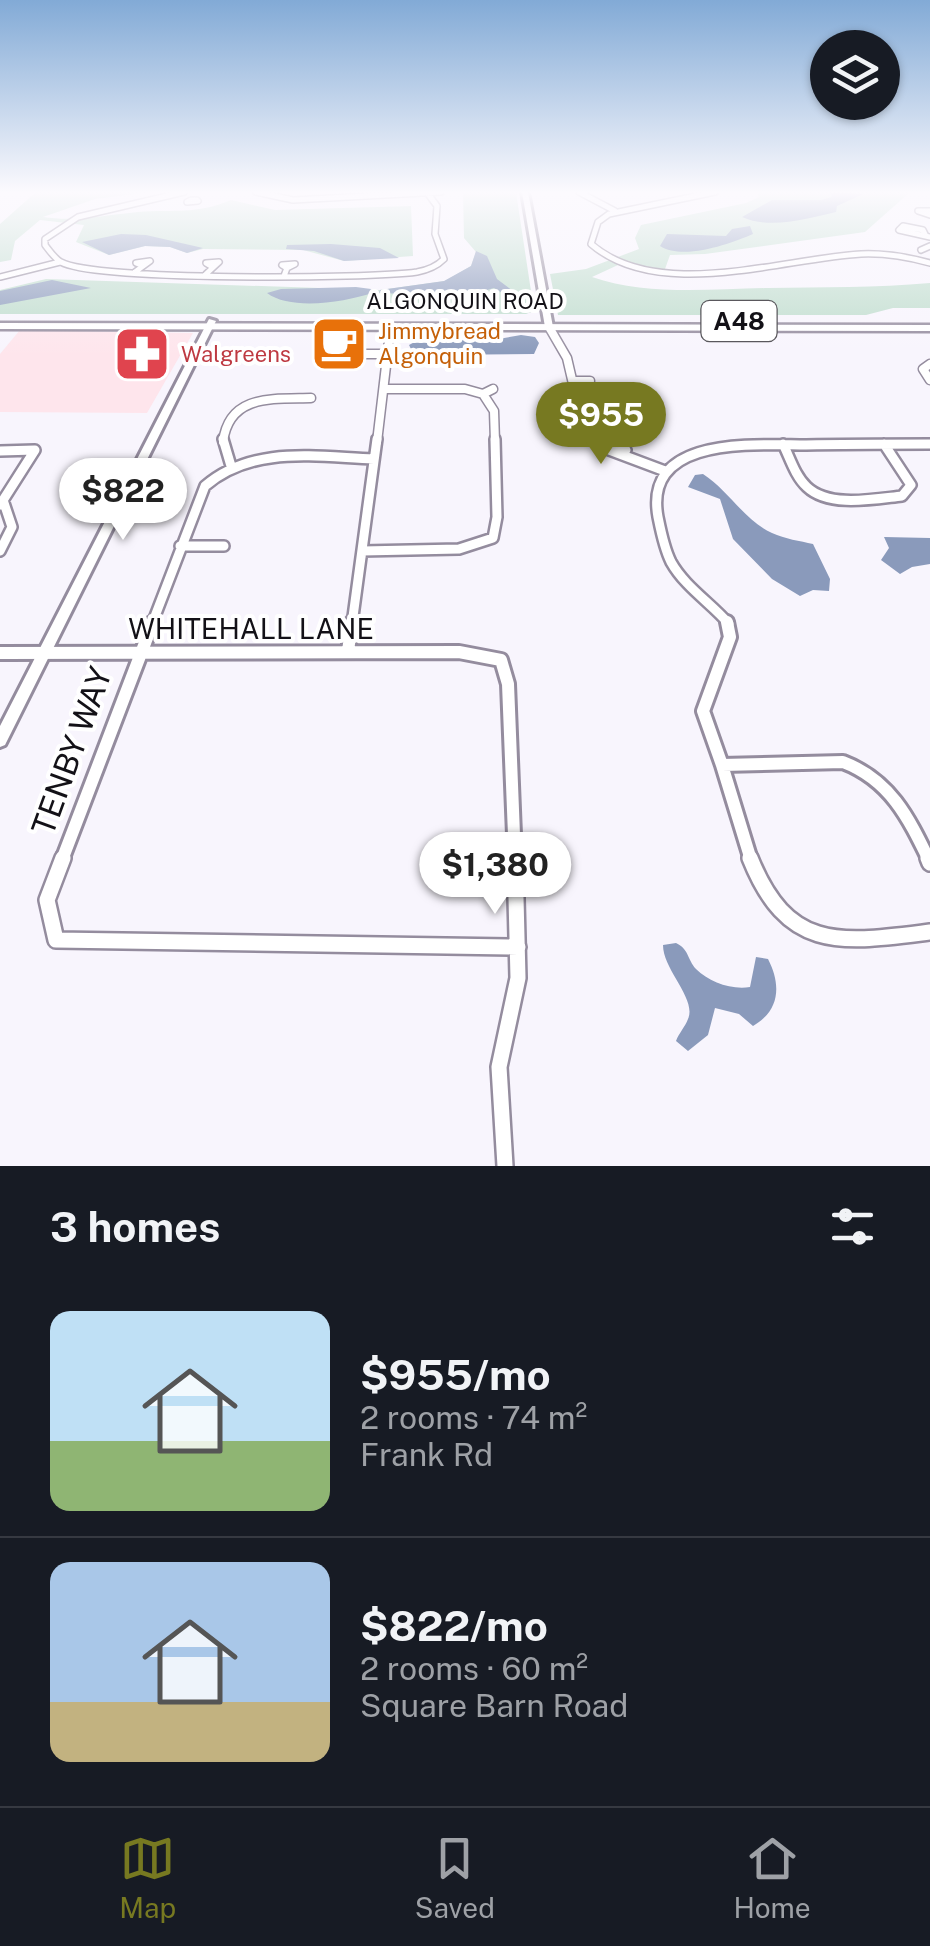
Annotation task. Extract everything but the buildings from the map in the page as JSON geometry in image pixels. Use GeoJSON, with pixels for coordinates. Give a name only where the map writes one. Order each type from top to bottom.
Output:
{"type":"FeatureCollection","features":[{"type":"Feature","properties":{"kind":"main road","name":"ALGONQUIN ROAD"},"geometry":{"type":"LineString","coordinates":[[0,324],[549,324]]}},
{"type":"Feature","properties":{"kind":"main road","name":"A48"},"geometry":{"type":"LineString","coordinates":[[210,324],[930,325]]}},
{"type":"Feature","properties":{"kind":"street"},"geometry":{"type":"LineString","coordinates":[[48,246],[60,262],[102,271],[138,268],[206,274],[416,272],[436,267],[444,259],[439,246]]}},
{"type":"Feature","properties":{"kind":"street"},"geometry":{"type":"LineString","coordinates":[[535,246],[549,324],[567,358],[584,431],[609,450],[668,469]]}},
{"type":"Feature","properties":{"kind":"street"},"geometry":{"type":"LineString","coordinates":[[594,246],[608,259],[642,269],[733,272],[858,254],[930,263]]}},
{"type":"Feature","properties":{"kind":"street"},"geometry":{"type":"LineString","coordinates":[[910,258],[929,246]]}},
{"type":"Feature","properties":{"kind":"street"},"geometry":{"type":"LineString","coordinates":[[0,277],[60,262]]}},
{"type":"Feature","properties":{"kind":"street"},"geometry":{"type":"LineString","coordinates":[[206,274],[211,266]]}},
{"type":"Feature","properties":{"kind":"street"},"geometry":{"type":"LineString","coordinates":[[0,741],[210,324]]}},
{"type":"Feature","properties":{"kind":"street"},"geometry":{"type":"LineString","coordinates":[[348,651],[389,354],[390,332],[385,326]]}},
{"type":"Feature","properties":{"kind":"street"},"geometry":{"type":"LineString","coordinates":[[389,354],[399,330],[410,326]]}},
{"type":"Feature","properties":{"kind":"street"},"geometry":{"type":"LineString","coordinates":[[364,354],[389,354]]}},
{"type":"Feature","properties":{"kind":"street"},"geometry":{"type":"LineString","coordinates":[[930,364],[923,369],[930,380]]}},
{"type":"Feature","properties":{"kind":"street"},"geometry":{"type":"LineString","coordinates":[[573,381],[590,381]]}},
{"type":"Feature","properties":{"kind":"street"},"geometry":{"type":"LineString","coordinates":[[362,551],[459,550],[489,542],[496,532],[494,411],[488,391],[385,389]]}},
{"type":"Feature","properties":{"kind":"street"},"geometry":{"type":"LineString","coordinates":[[311,398],[257,400],[238,407],[222,442],[224,457],[231,466],[269,459],[374,458]]}},
{"type":"Feature","properties":{"kind":"street"},"geometry":{"type":"LineString","coordinates":[[784,444],[803,482],[814,491],[833,497],[902,496],[911,484],[884,444]]}},
{"type":"Feature","properties":{"kind":"street"},"geometry":{"type":"LineString","coordinates":[[930,444],[721,446],[668,469],[657,486],[654,509],[673,565],[729,624],[730,636],[703,710],[756,879],[781,918],[818,937],[930,932]]}},
{"type":"Feature","properties":{"kind":"street"},"geometry":{"type":"LineString","coordinates":[[0,451],[35,450],[2,502],[12,518],[10,540],[0,551]]}},
{"type":"Feature","properties":{"kind":"street","name":"TENBY WAY"},"geometry":{"type":"LineString","coordinates":[[231,466],[205,486],[138,652],[46,900],[56,940],[518,946]]}},
{"type":"Feature","properties":{"kind":"street"},"geometry":{"type":"LineString","coordinates":[[489,542],[502,549]]}},
{"type":"Feature","properties":{"kind":"street"},"geometry":{"type":"LineString","coordinates":[[180,546],[224,546]]}},
{"type":"Feature","properties":{"kind":"street","name":"WHITEHALL LANE"},"geometry":{"type":"LineString","coordinates":[[0,653],[459,652],[501,660],[508,684],[518,946]]}},
{"type":"Feature","properties":{"kind":"street"},"geometry":{"type":"LineString","coordinates":[[722,765],[843,762],[861,767],[892,790],[930,863]]}},
{"type":"Feature","properties":{"kind":"street"},"geometry":{"type":"LineString","coordinates":[[505,1166],[499,1068],[518,978],[518,946]]}},
{"type":"Feature","properties":{"kind":"shaded area"},"geometry":{"type":"Polygon","coordinates":[[[20,330],[193,333],[147,413],[0,412],[0,354],[20,330]]]}},
{"type":"Feature","properties":{"kind":"green space"},"geometry":{"type":"Polygon","coordinates":[[[0,246],[14,246],[11,260],[0,262],[0,246]]]}},
{"type":"Feature","properties":{"kind":"green space"},"geometry":{"type":"Polygon","coordinates":[[[87,246],[143,246],[109,255],[87,246]]]}},
{"type":"Feature","properties":{"kind":"green space"},"geometry":{"type":"Polygon","coordinates":[[[155,246],[413,246],[413,256],[344,261],[303,250],[203,249],[187,253],[155,246]]]}},
{"type":"Feature","properties":{"kind":"green space"},"geometry":{"type":"Polygon","coordinates":[[[471,246],[524,246],[534,311],[0,314],[0,290],[46,279],[380,290],[445,281],[471,266],[476,252],[471,246]]]}},
{"type":"Feature","properties":{"kind":"green space"},"geometry":{"type":"Polygon","coordinates":[[[760,246],[670,255],[665,269],[618,265],[592,277],[634,287],[679,290],[930,283],[930,308],[893,308],[866,315],[558,315],[550,274],[586,269],[639,249],[760,246]]]}},
{"type":"Feature","properties":{"kind":"water"},"geometry":{"type":"Polygon","coordinates":[[[91,246],[143,246],[109,255],[91,246]]]}},
{"type":"Feature","properties":{"kind":"water"},"geometry":{"type":"Polygon","coordinates":[[[155,246],[203,248],[187,253],[155,246]]]}},
{"type":"Feature","properties":{"kind":"water"},"geometry":{"type":"Polygon","coordinates":[[[361,246],[380,248],[399,258],[344,261],[314,251],[286,249],[361,246]]]}},
{"type":"Feature","properties":{"kind":"water"},"geometry":{"type":"Polygon","coordinates":[[[661,246],[717,246],[682,252],[661,246]]]}},
{"type":"Feature","properties":{"kind":"water"},"geometry":{"type":"Polygon","coordinates":[[[476,251],[487,256],[497,279],[513,291],[514,302],[502,300],[504,294],[494,288],[466,296],[379,293],[444,281],[471,266],[476,251]]]}},
{"type":"Feature","properties":{"kind":"water"},"geometry":{"type":"Polygon","coordinates":[[[52,280],[91,288],[0,305],[0,291],[52,280]]]}},
{"type":"Feature","properties":{"kind":"water"},"geometry":{"type":"Polygon","coordinates":[[[281,289],[371,289],[372,293],[333,302],[304,303],[277,299],[267,293],[281,289]]]}},
{"type":"Feature","properties":{"kind":"water"},"geometry":{"type":"Polygon","coordinates":[[[521,335],[535,337],[539,343],[534,354],[428,355],[412,351],[409,345],[422,338],[487,341],[521,335]]]}},
{"type":"Feature","properties":{"kind":"water"},"geometry":{"type":"Polygon","coordinates":[[[703,474],[762,528],[813,544],[830,579],[829,591],[813,590],[800,596],[772,579],[733,539],[720,499],[688,487],[695,475],[703,474]]]}},
{"type":"Feature","properties":{"kind":"water"},"geometry":{"type":"Polygon","coordinates":[[[884,537],[930,538],[930,564],[900,574],[881,560],[889,548],[884,537]]]}},
{"type":"Feature","properties":{"kind":"water"},"geometry":{"type":"Polygon","coordinates":[[[676,943],[701,974],[728,986],[750,987],[756,957],[768,959],[776,997],[768,1013],[753,1026],[739,1014],[715,1008],[708,1035],[688,1051],[676,1041],[688,1019],[688,1003],[664,955],[663,945],[676,943]]]}},
{"type":"Feature","properties":{"kind":"place","name":"Jimmybread Algonquin"},"geometry":{"type":"Point","coordinates":[339,344]}},
{"type":"Feature","properties":{"kind":"place","name":"Walgreens"},"geometry":{"type":"Point","coordinates":[142,354]}}]}
